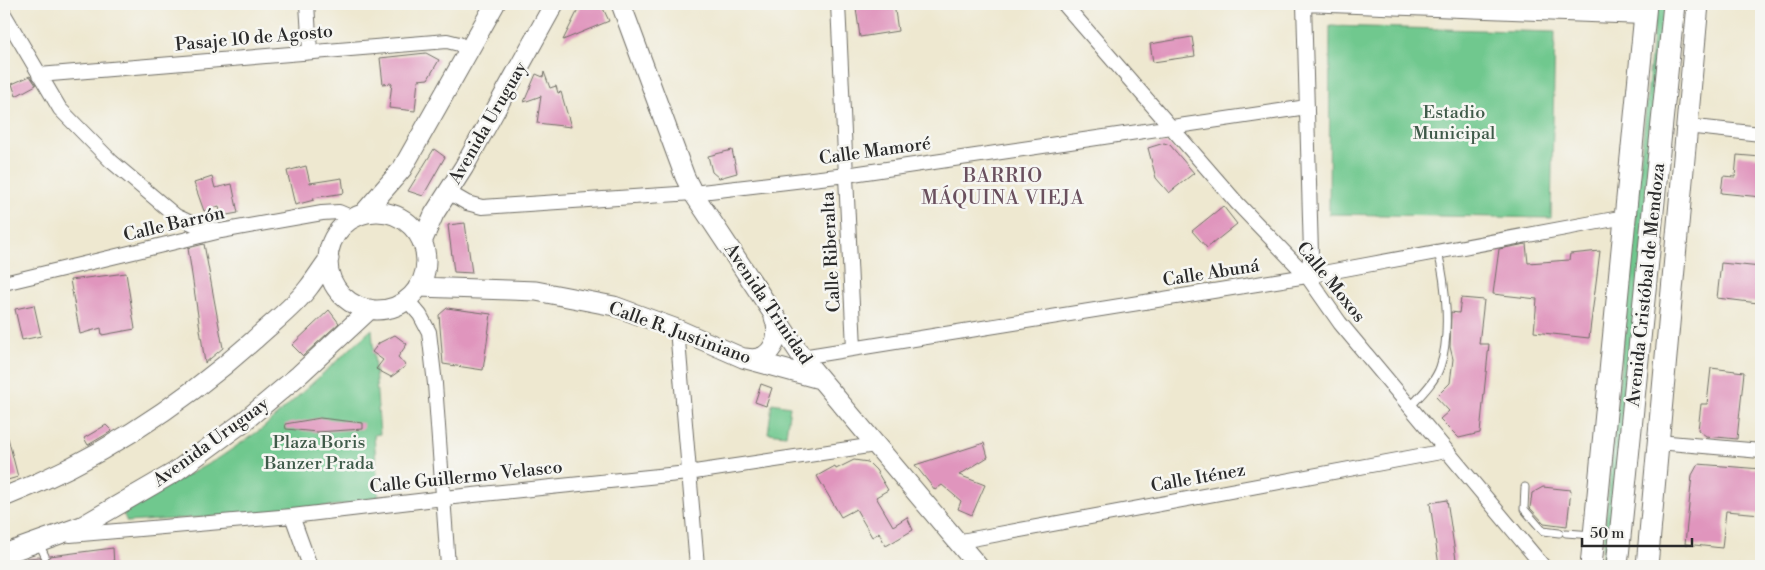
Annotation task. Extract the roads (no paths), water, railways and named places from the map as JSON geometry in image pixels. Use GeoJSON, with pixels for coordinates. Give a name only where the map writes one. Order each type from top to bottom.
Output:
{"type":"FeatureCollection","features":[{"type":"Feature","properties":{"kind":"main road"},"geometry":{"type":"LineString","coordinates":[[4,497],[38,484],[82,462],[150,421],[219,372],[309,288],[328,259],[332,242],[340,229],[358,216],[402,169],[495,4]]}},
{"type":"Feature","properties":{"kind":"main road","name":"Avenida Uruguay"},"geometry":{"type":"LineString","coordinates":[[422,242],[434,214],[464,167],[554,4]]}},
{"type":"Feature","properties":{"kind":"main road","name":"Avenida Trinidad"},"geometry":{"type":"LineString","coordinates":[[621,4],[682,171],[693,193],[802,357],[978,566]]}},
{"type":"Feature","properties":{"kind":"main road","name":"Avenida Cristóbal de Mendoza"},"geometry":{"type":"LineString","coordinates":[[1618,566],[1674,4]]}},
{"type":"Feature","properties":{"kind":"main road","name":"Avenida Cristóbal de Mendoza"},"geometry":{"type":"LineString","coordinates":[[1647,566],[1698,4]]}},
{"type":"Feature","properties":{"kind":"main road","name":"Avenida Cristóbal de Mendoza"},"geometry":{"type":"LineString","coordinates":[[1591,566],[1645,10]]}},
{"type":"Feature","properties":{"kind":"main road"},"geometry":{"type":"LineString","coordinates":[[328,259],[330,275],[336,289],[352,303],[370,309],[389,308],[413,294],[424,273],[426,257],[422,242],[409,226],[394,216],[374,212],[358,216]]}},
{"type":"Feature","properties":{"kind":"main road","name":"Calle R. Justiniano"},"geometry":{"type":"LineString","coordinates":[[413,294],[536,291],[614,306],[677,329],[743,358],[820,379]]}},
{"type":"Feature","properties":{"kind":"main road","name":"Avenida Uruguay"},"geometry":{"type":"LineString","coordinates":[[4,554],[42,549],[59,536],[82,526],[175,472],[242,423],[299,375],[370,309]]}},
{"type":"Feature","properties":{"kind":"main road"},"geometry":{"type":"LineString","coordinates":[[743,358],[758,359],[771,350],[777,330],[773,314]]}},
{"type":"Feature","properties":{"kind":"street"},"geometry":{"type":"LineString","coordinates":[[307,4],[310,51]]}},
{"type":"Feature","properties":{"kind":"street","name":"Calle Riberalta"},"geometry":{"type":"LineString","coordinates":[[838,4],[854,348]]}},
{"type":"Feature","properties":{"kind":"street","name":"Calle Moxos"},"geometry":{"type":"LineString","coordinates":[[1064,4],[1236,203],[1307,276],[1340,323],[1543,566]]}},
{"type":"Feature","properties":{"kind":"street"},"geometry":{"type":"LineString","coordinates":[[1307,276],[1311,254],[1304,4],[1645,10]]}},
{"type":"Feature","properties":{"kind":"street"},"geometry":{"type":"LineString","coordinates":[[4,14],[60,109],[110,161],[176,216],[200,227],[221,231]]}},
{"type":"Feature","properties":{"kind":"street","name":"Pasaje 10 de Agosto"},"geometry":{"type":"LineString","coordinates":[[39,75],[447,41],[459,44],[469,52]]}},
{"type":"Feature","properties":{"kind":"street","name":"Calle Mamoré"},"geometry":{"type":"LineString","coordinates":[[448,192],[467,203],[482,207],[693,193],[846,175],[1307,107]]}},
{"type":"Feature","properties":{"kind":"street"},"geometry":{"type":"LineString","coordinates":[[1686,126],[1761,134]]}},
{"type":"Feature","properties":{"kind":"street","name":"Calle Barrón"},"geometry":{"type":"LineString","coordinates":[[4,283],[221,231],[322,213],[339,212],[358,216]]}},
{"type":"Feature","properties":{"kind":"street","name":"Calle Abuná"},"geometry":{"type":"LineString","coordinates":[[802,357],[1307,276],[1625,217]]}},
{"type":"Feature","properties":{"kind":"street"},"geometry":{"type":"LineString","coordinates":[[413,294],[420,315],[429,332],[444,498],[448,566]]}},
{"type":"Feature","properties":{"kind":"street"},"geometry":{"type":"LineString","coordinates":[[677,329],[697,566]]}},
{"type":"Feature","properties":{"kind":"street"},"geometry":{"type":"LineString","coordinates":[[1658,442],[1761,451]]}},
{"type":"Feature","properties":{"kind":"street","name":"Calle Guillermo Velasco"},"geometry":{"type":"LineString","coordinates":[[59,536],[292,516],[688,473],[875,445]]}},
{"type":"Feature","properties":{"kind":"street","name":"Calle Iténez"},"geometry":{"type":"LineString","coordinates":[[956,542],[1446,451]]}},
{"type":"Feature","properties":{"kind":"street"},"geometry":{"type":"LineString","coordinates":[[292,516],[310,566]]}},
{"type":"Feature","properties":{"kind":"lane"},"geometry":{"type":"LineString","coordinates":[[1410,408],[1440,369],[1443,353],[1445,298],[1438,252]]}},
{"type":"Feature","properties":{"kind":"lane"},"geometry":{"type":"LineString","coordinates":[[1525,487],[1524,509],[1543,531],[1594,536]]}},
{"type":"Feature","properties":{"kind":"district","name":"BARRIO MÁQUINA VIEJA"},"geometry":{"type":"Point","coordinates":[1003,187]}},
{"type":"Feature","properties":{"kind":"park label","name":"Estadio Municipal"},"geometry":{"type":"Point","coordinates":[1454,122]}},
{"type":"Feature","properties":{"kind":"park label","name":"Plaza Boris Banzer Prada"},"geometry":{"type":"Point","coordinates":[319,452]}}]}
